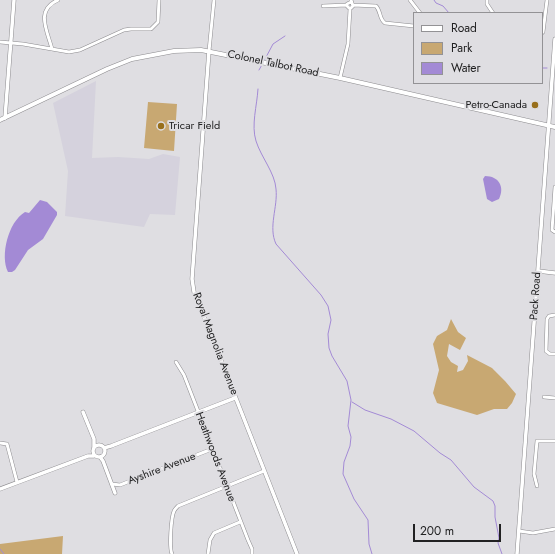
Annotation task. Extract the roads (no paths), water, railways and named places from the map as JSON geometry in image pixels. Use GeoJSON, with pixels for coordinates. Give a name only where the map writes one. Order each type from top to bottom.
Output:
{"type":"FeatureCollection","features":[{"type":"Feature","properties":{"kind":"main road","name":"Colonel Talbot Road"},"geometry":{"type":"LineString","coordinates":[[0,120],[107,68],[132,59],[174,51],[201,50],[340,78],[555,127]]}},
{"type":"Feature","properties":{"kind":"street"},"geometry":{"type":"LineString","coordinates":[[5,118],[14,0]]}},
{"type":"Feature","properties":{"kind":"street"},"geometry":{"type":"LineString","coordinates":[[52,49],[44,18],[45,11],[50,3],[58,0]]}},
{"type":"Feature","properties":{"kind":"street"},"geometry":{"type":"LineString","coordinates":[[0,42],[23,44],[61,52],[80,50],[124,30],[151,29],[158,22],[160,0]]}},
{"type":"Feature","properties":{"kind":"street"},"geometry":{"type":"LineString","coordinates":[[209,51],[214,0]]}},
{"type":"Feature","properties":{"kind":"street"},"geometry":{"type":"LineString","coordinates":[[410,0],[419,12]]}},
{"type":"Feature","properties":{"kind":"street"},"geometry":{"type":"LineString","coordinates":[[487,0],[487,4],[492,12]]}},
{"type":"Feature","properties":{"kind":"street"},"geometry":{"type":"LineString","coordinates":[[543,32],[546,0]]}},
{"type":"Feature","properties":{"kind":"street"},"geometry":{"type":"LineString","coordinates":[[340,78],[348,44],[350,8],[352,8],[352,2]]}},
{"type":"Feature","properties":{"kind":"street"},"geometry":{"type":"LineString","coordinates":[[323,6],[331,4],[347,5],[348,3],[352,2],[376,6],[382,21],[385,23],[413,26]]}},
{"type":"Feature","properties":{"kind":"street"},"geometry":{"type":"LineString","coordinates":[[347,5],[350,8]]}},
{"type":"Feature","properties":{"kind":"street","name":"Pack Road"},"geometry":{"type":"LineString","coordinates":[[517,554],[555,38]]}},
{"type":"Feature","properties":{"kind":"street","name":"Royal Magnolia Avenue"},"geometry":{"type":"LineString","coordinates":[[209,51],[192,279],[194,292],[297,554]]}},
{"type":"Feature","properties":{"kind":"street"},"geometry":{"type":"LineString","coordinates":[[555,187],[552,230],[555,232]]}},
{"type":"Feature","properties":{"kind":"street"},"geometry":{"type":"LineString","coordinates":[[538,271],[555,273]]}},
{"type":"Feature","properties":{"kind":"street"},"geometry":{"type":"LineString","coordinates":[[555,315],[549,316],[547,319],[545,346],[546,351],[550,354],[555,354]]}},
{"type":"Feature","properties":{"kind":"street","name":"Heathwoods Avenue"},"geometry":{"type":"LineString","coordinates":[[176,362],[184,375],[240,522],[252,549],[252,554]]}},
{"type":"Feature","properties":{"kind":"street"},"geometry":{"type":"LineString","coordinates":[[544,397],[555,398]]}},
{"type":"Feature","properties":{"kind":"street"},"geometry":{"type":"LineString","coordinates":[[0,489],[88,456],[94,456],[97,458],[111,446],[235,398]]}},
{"type":"Feature","properties":{"kind":"street"},"geometry":{"type":"LineString","coordinates":[[83,412],[94,439],[103,453],[103,461],[115,492]]}},
{"type":"Feature","properties":{"kind":"street"},"geometry":{"type":"LineString","coordinates":[[94,439],[94,456]]}},
{"type":"Feature","properties":{"kind":"street"},"geometry":{"type":"LineString","coordinates":[[536,486],[534,474],[537,442],[555,441]]}},
{"type":"Feature","properties":{"kind":"street"},"geometry":{"type":"LineString","coordinates":[[0,443],[7,444],[16,482]]}},
{"type":"Feature","properties":{"kind":"street"},"geometry":{"type":"LineString","coordinates":[[88,456],[93,449],[99,445]]}},
{"type":"Feature","properties":{"kind":"street","name":"Ayshire Avenue"},"geometry":{"type":"LineString","coordinates":[[112,484],[118,485],[212,450]]}},
{"type":"Feature","properties":{"kind":"street"},"geometry":{"type":"LineString","coordinates":[[172,554],[170,549],[173,512],[178,506],[264,471]]}},
{"type":"Feature","properties":{"kind":"street"},"geometry":{"type":"LineString","coordinates":[[115,492],[118,485]]}},
{"type":"Feature","properties":{"kind":"street"},"geometry":{"type":"LineString","coordinates":[[208,554],[210,540],[214,533],[240,522]]}},
{"type":"Feature","properties":{"kind":"street"},"geometry":{"type":"LineString","coordinates":[[519,531],[533,533],[555,529]]}},
{"type":"Feature","properties":{"kind":"water"},"geometry":{"type":"Polygon","coordinates":[[[485,176],[494,178],[500,183],[501,186],[501,195],[499,199],[492,202],[487,199],[483,179],[485,176]]]}},
{"type":"Feature","properties":{"kind":"water"},"geometry":{"type":"Polygon","coordinates":[[[40,200],[47,202],[57,212],[57,215],[43,239],[28,250],[15,270],[8,272],[5,249],[10,231],[19,217],[25,212],[29,213],[40,200]]]}},
{"type":"Feature","properties":{"kind":"waterway"},"geometry":{"type":"LineString","coordinates":[[434,0],[436,3],[443,6],[448,12]]}},
{"type":"Feature","properties":{"kind":"waterway"},"geometry":{"type":"LineString","coordinates":[[264,61],[273,44],[285,36]]}},
{"type":"Feature","properties":{"kind":"waterway"},"geometry":{"type":"LineString","coordinates":[[259,70],[263,63]]}},
{"type":"Feature","properties":{"kind":"waterway"},"geometry":{"type":"LineString","coordinates":[[258,89],[254,129],[258,147],[271,171],[275,183],[276,196],[273,224],[274,237],[276,244],[321,295],[328,306],[331,320],[328,334],[329,348],[347,381],[351,400],[348,426],[351,437],[350,446],[344,462],[343,474],[354,499],[368,520],[369,544],[372,554]]}},
{"type":"Feature","properties":{"kind":"waterway"},"geometry":{"type":"LineString","coordinates":[[352,402],[365,410],[391,419],[414,431],[440,453],[451,460],[474,487],[493,501],[499,538],[498,543],[502,554]]}},
{"type":"Feature","properties":{"kind":"waterway"},"geometry":{"type":"LineString","coordinates":[[0,549],[4,554]]}},
{"type":"Feature","properties":{"kind":"place","name":"Petro-Canada"},"geometry":{"type":"Point","coordinates":[535,105]}},
{"type":"Feature","properties":{"kind":"place","name":"Tricar Field"},"geometry":{"type":"Point","coordinates":[161,126]}}]}
